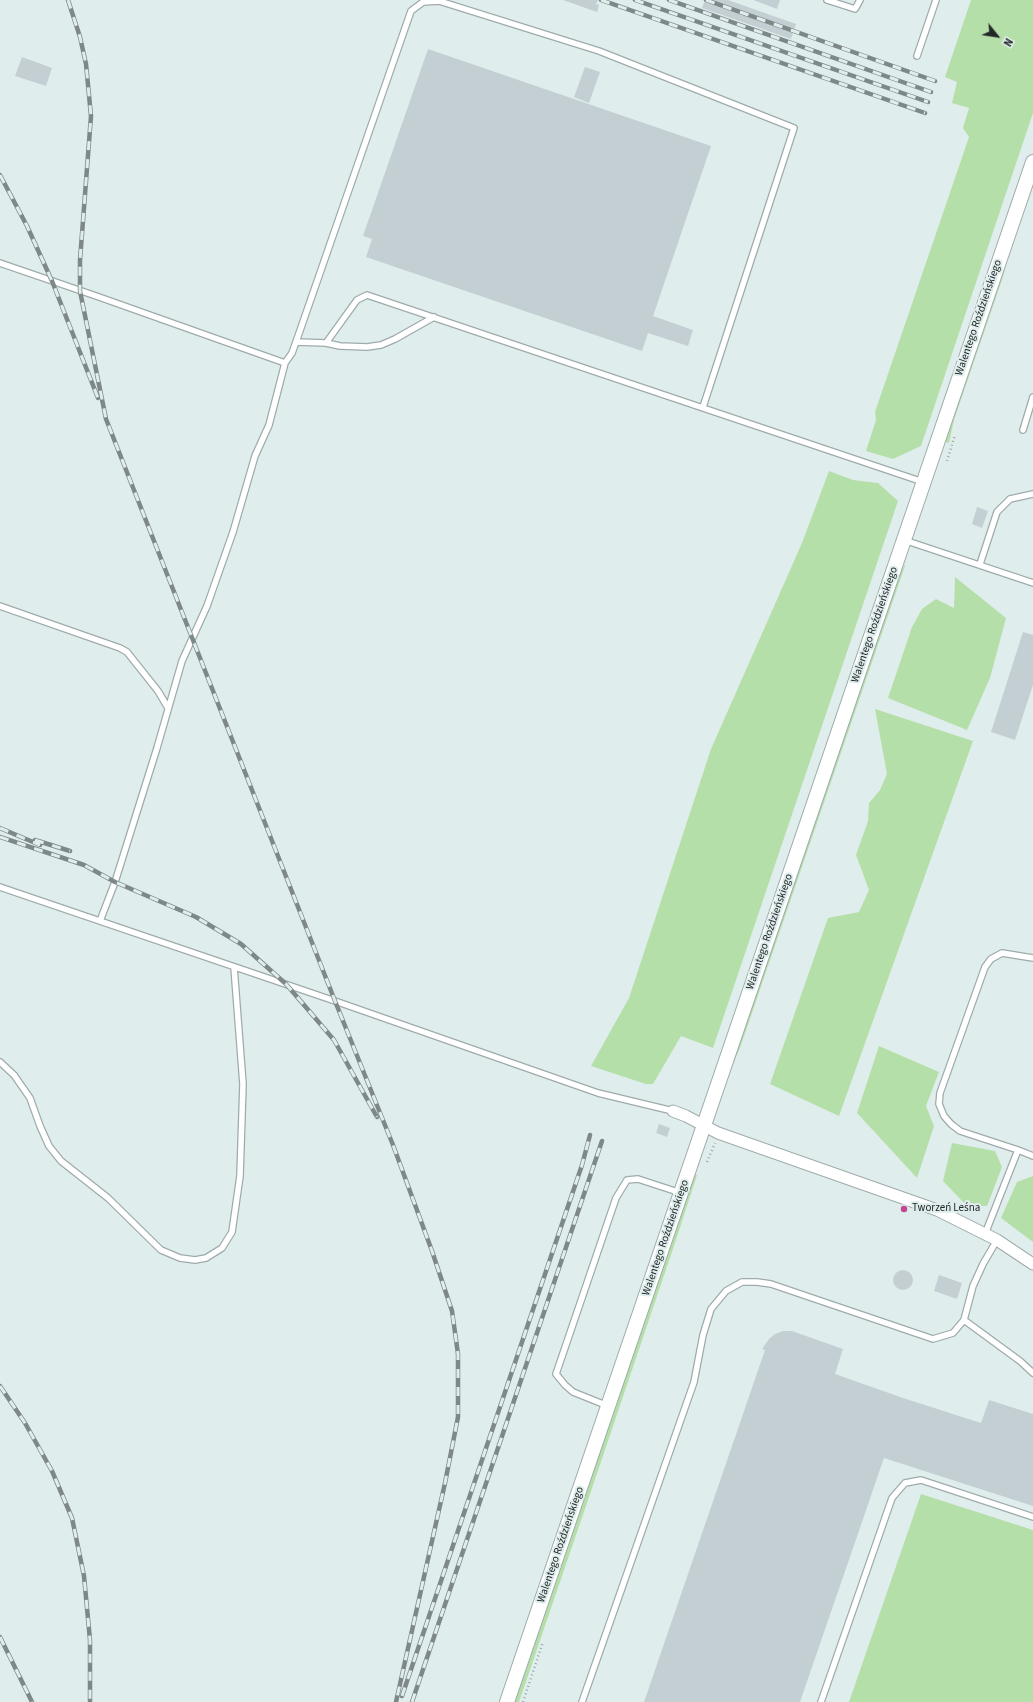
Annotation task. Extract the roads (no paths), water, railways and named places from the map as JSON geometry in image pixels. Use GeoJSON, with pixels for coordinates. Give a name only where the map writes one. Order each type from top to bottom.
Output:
{"type":"FeatureCollection","features":[{"type":"Feature","properties":{"kind":"street","name":"Walentego Roździeńskiego"},"geometry":{"type":"LineString","coordinates":[[507,1702],[1033,162]]}},
{"type":"Feature","properties":{"kind":"street"},"geometry":{"type":"LineString","coordinates":[[673,1111],[686,1116],[718,1133],[937,1210],[997,1240],[1033,1264]]}},
{"type":"Feature","properties":{"kind":"lane"},"geometry":{"type":"LineString","coordinates":[[827,0],[855,9],[860,0]]}},
{"type":"Feature","properties":{"kind":"lane"},"geometry":{"type":"LineString","coordinates":[[917,56],[936,0]]}},
{"type":"Feature","properties":{"kind":"lane"},"geometry":{"type":"LineString","coordinates":[[100,921],[118,874],[182,661],[207,606],[234,532],[255,456],[269,425],[285,363],[292,353],[296,342],[411,11],[423,2],[439,1],[599,51],[794,128],[703,407]]}},
{"type":"Feature","properties":{"kind":"lane"},"geometry":{"type":"LineString","coordinates":[[0,263],[285,363]]}},
{"type":"Feature","properties":{"kind":"lane"},"geometry":{"type":"LineString","coordinates":[[326,343],[357,300],[367,295],[924,482]]}},
{"type":"Feature","properties":{"kind":"lane"},"geometry":{"type":"LineString","coordinates":[[296,342],[367,347],[381,345],[395,339],[434,317]]}},
{"type":"Feature","properties":{"kind":"lane"},"geometry":{"type":"LineString","coordinates":[[1023,430],[1033,397]]}},
{"type":"Feature","properties":{"kind":"lane"},"geometry":{"type":"LineString","coordinates":[[980,564],[997,512],[1010,499],[1033,494]]}},
{"type":"Feature","properties":{"kind":"lane"},"geometry":{"type":"LineString","coordinates":[[904,540],[980,564],[1033,583]]}},
{"type":"Feature","properties":{"kind":"lane"},"geometry":{"type":"LineString","coordinates":[[0,606],[120,648],[127,652],[158,691],[168,708]]}},
{"type":"Feature","properties":{"kind":"lane"},"geometry":{"type":"LineString","coordinates":[[0,886],[598,1094],[673,1111]]}},
{"type":"Feature","properties":{"kind":"lane"},"geometry":{"type":"LineString","coordinates":[[1033,958],[1002,953],[990,959],[985,968],[945,1079],[940,1094],[939,1104],[944,1116],[960,1131],[1033,1156]]}},
{"type":"Feature","properties":{"kind":"lane"},"geometry":{"type":"LineString","coordinates":[[0,1062],[14,1075],[30,1098],[40,1126],[50,1146],[61,1160],[108,1198],[161,1250],[180,1258],[195,1260],[206,1258],[222,1248],[232,1232],[240,1176],[243,1084],[234,967]]}},
{"type":"Feature","properties":{"kind":"lane"},"geometry":{"type":"LineString","coordinates":[[985,1234],[1018,1150]]}},
{"type":"Feature","properties":{"kind":"lane"},"geometry":{"type":"LineString","coordinates":[[609,1406],[573,1392],[556,1374],[616,1198],[627,1180],[638,1180],[681,1193]]}},
{"type":"Feature","properties":{"kind":"lane"},"geometry":{"type":"LineString","coordinates":[[582,1702],[694,1382],[703,1335],[711,1309],[726,1291],[742,1282],[770,1284],[933,1339],[953,1333],[964,1320],[973,1286],[983,1264],[997,1240]]}},
{"type":"Feature","properties":{"kind":"lane"},"geometry":{"type":"LineString","coordinates":[[964,1320],[1020,1361],[1033,1373]]}},
{"type":"Feature","properties":{"kind":"lane"},"geometry":{"type":"LineString","coordinates":[[821,1702],[892,1498],[905,1482],[920,1480],[1033,1517]]}},
{"type":"Feature","properties":{"kind":"railway"},"geometry":{"type":"LineString","coordinates":[[68,0],[80,37],[86,64],[91,116],[80,260],[80,291],[106,419],[393,1145],[432,1251],[452,1311],[458,1354],[458,1417],[445,1483],[396,1702]]}},
{"type":"Feature","properties":{"kind":"railway"},"geometry":{"type":"LineString","coordinates":[[601,0],[925,113]]}},
{"type":"Feature","properties":{"kind":"railway"},"geometry":{"type":"LineString","coordinates":[[635,0],[928,102]]}},
{"type":"Feature","properties":{"kind":"railway"},"geometry":{"type":"LineString","coordinates":[[669,0],[931,92]]}},
{"type":"Feature","properties":{"kind":"railway"},"geometry":{"type":"LineString","coordinates":[[706,0],[935,81]]}},
{"type":"Feature","properties":{"kind":"railway"},"geometry":{"type":"LineString","coordinates":[[0,175],[27,226],[52,281],[98,398]]}},
{"type":"Feature","properties":{"kind":"railway"},"geometry":{"type":"LineString","coordinates":[[0,828],[40,845]]}},
{"type":"Feature","properties":{"kind":"railway"},"geometry":{"type":"LineString","coordinates":[[0,837],[84,865],[115,882],[196,917],[241,944],[286,984],[334,1040],[377,1117]]}},
{"type":"Feature","properties":{"kind":"railway"},"geometry":{"type":"LineString","coordinates":[[35,840],[70,851]]}},
{"type":"Feature","properties":{"kind":"railway"},"geometry":{"type":"LineString","coordinates":[[402,1696],[582,1165],[590,1135]]}},
{"type":"Feature","properties":{"kind":"railway"},"geometry":{"type":"LineString","coordinates":[[412,1702],[602,1141]]}},
{"type":"Feature","properties":{"kind":"railway"},"geometry":{"type":"LineString","coordinates":[[0,1386],[25,1423],[52,1471],[72,1518],[84,1576],[90,1640],[90,1702]]}},
{"type":"Feature","properties":{"kind":"railway"},"geometry":{"type":"LineString","coordinates":[[0,1637],[32,1702]]}},
{"type":"Feature","properties":{"kind":"place","name":"Tworzeń Leśna"},"geometry":{"type":"Point","coordinates":[904,1209]}}]}
